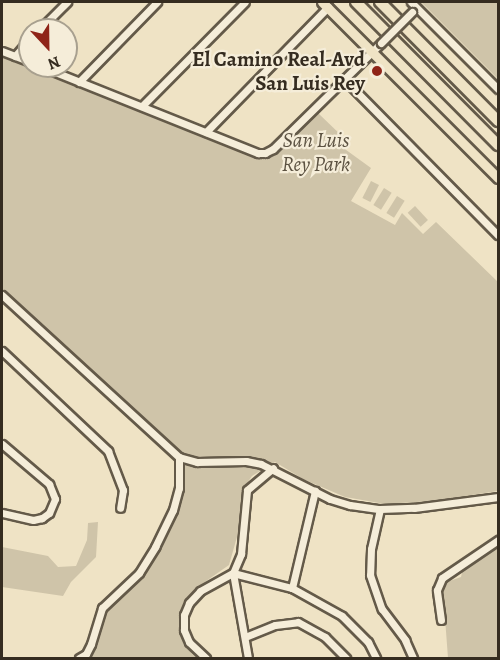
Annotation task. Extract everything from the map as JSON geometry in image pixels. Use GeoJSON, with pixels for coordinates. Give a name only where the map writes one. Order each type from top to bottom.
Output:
{"type":"FeatureCollection","features":[{"type":"Feature","properties":{"kind":"highway"},"geometry":{"type":"LineString","coordinates":[[356,2],[498,145]]}},
{"type":"Feature","properties":{"kind":"highway"},"geometry":{"type":"LineString","coordinates":[[380,2],[498,121]]}},
{"type":"Feature","properties":{"kind":"main road"},"geometry":{"type":"LineString","coordinates":[[325,4],[498,178]]}},
{"type":"Feature","properties":{"kind":"street"},"geometry":{"type":"LineString","coordinates":[[51,18],[67,2]]}},
{"type":"Feature","properties":{"kind":"street"},"geometry":{"type":"LineString","coordinates":[[79,81],[157,2]]}},
{"type":"Feature","properties":{"kind":"street"},"geometry":{"type":"LineString","coordinates":[[142,106],[245,2]]}},
{"type":"Feature","properties":{"kind":"street"},"geometry":{"type":"LineString","coordinates":[[206,132],[325,4]]}},
{"type":"Feature","properties":{"kind":"street"},"geometry":{"type":"LineString","coordinates":[[71,78],[258,153],[265,153],[273,149],[381,43],[413,7],[498,89]]}},
{"type":"Feature","properties":{"kind":"street"},"geometry":{"type":"LineString","coordinates":[[2,51],[18,57]]}},
{"type":"Feature","properties":{"kind":"street"},"geometry":{"type":"LineString","coordinates":[[15,56],[18,53]]}},
{"type":"Feature","properties":{"kind":"street"},"geometry":{"type":"LineString","coordinates":[[344,79],[498,235]]}},
{"type":"Feature","properties":{"kind":"street"},"geometry":{"type":"LineString","coordinates":[[2,295],[179,457],[216,464],[246,461],[273,468],[315,491],[350,505],[380,509],[414,508],[498,497]]}},
{"type":"Feature","properties":{"kind":"street"},"geometry":{"type":"LineString","coordinates":[[2,351],[108,451],[123,490],[120,508]]}},
{"type":"Feature","properties":{"kind":"street"},"geometry":{"type":"LineString","coordinates":[[2,444],[49,484],[55,499],[53,507],[42,519],[33,520],[2,513]]}},
{"type":"Feature","properties":{"kind":"street"},"geometry":{"type":"LineString","coordinates":[[78,658],[86,654],[91,644],[102,608],[139,573],[154,547],[172,510],[179,488],[179,457]]}},
{"type":"Feature","properties":{"kind":"street"},"geometry":{"type":"LineString","coordinates":[[248,658],[233,573],[241,554],[248,490],[273,468]]}},
{"type":"Feature","properties":{"kind":"street"},"geometry":{"type":"LineString","coordinates":[[292,588],[315,491]]}},
{"type":"Feature","properties":{"kind":"street"},"geometry":{"type":"LineString","coordinates":[[380,509],[371,549],[370,575],[382,609],[405,640],[413,658]]}},
{"type":"Feature","properties":{"kind":"street"},"geometry":{"type":"LineString","coordinates":[[441,620],[437,590],[442,578],[498,540]]}},
{"type":"Feature","properties":{"kind":"street"},"geometry":{"type":"LineString","coordinates":[[206,658],[189,642],[184,630],[184,615],[189,603],[200,591],[233,573],[292,588],[342,616],[368,642],[376,658]]}},
{"type":"Feature","properties":{"kind":"street"},"geometry":{"type":"LineString","coordinates":[[245,637],[275,625],[298,622],[325,637],[346,658]]}},
{"type":"Feature","properties":{"kind":"green space"},"geometry":{"type":"Polygon","coordinates":[[[421,2],[498,2],[498,79],[421,2]]]}},
{"type":"Feature","properties":{"kind":"green space","name":"San Luis Rey Park"},"geometry":{"type":"Polygon","coordinates":[[[2,53],[18,59],[18,78],[64,78],[257,155],[270,156],[318,113],[344,138],[342,147],[371,168],[351,201],[395,225],[402,213],[423,234],[436,222],[498,282],[498,491],[432,501],[385,504],[345,497],[303,479],[275,462],[252,476],[243,489],[239,530],[229,565],[199,586],[181,611],[179,632],[192,654],[197,658],[83,658],[102,613],[111,601],[139,578],[168,527],[182,492],[180,453],[2,290],[2,53]]]}},
{"type":"Feature","properties":{"kind":"green space"},"geometry":{"type":"Polygon","coordinates":[[[371,181],[379,185],[370,202],[362,198],[371,181]]]}},
{"type":"Feature","properties":{"kind":"green space"},"geometry":{"type":"Polygon","coordinates":[[[384,188],[392,193],[381,210],[373,205],[384,188]]]}},
{"type":"Feature","properties":{"kind":"green space"},"geometry":{"type":"Polygon","coordinates":[[[397,196],[405,201],[394,218],[386,213],[397,196]]]}},
{"type":"Feature","properties":{"kind":"green space"},"geometry":{"type":"Polygon","coordinates":[[[415,206],[428,220],[421,227],[408,213],[415,206]]]}},
{"type":"Feature","properties":{"kind":"green space"},"geometry":{"type":"Polygon","coordinates":[[[98,522],[96,557],[71,582],[63,596],[2,587],[2,547],[48,556],[58,567],[76,566],[87,540],[88,523],[98,522]]]}},
{"type":"Feature","properties":{"kind":"green space"},"geometry":{"type":"Polygon","coordinates":[[[498,543],[498,658],[448,658],[445,618],[440,598],[444,583],[461,577],[463,568],[498,543]]]}},
{"type":"Feature","properties":{"kind":"place","name":"El Camino Real-Avd San Luis Rey"},"geometry":{"type":"Point","coordinates":[377,71]}}]}
